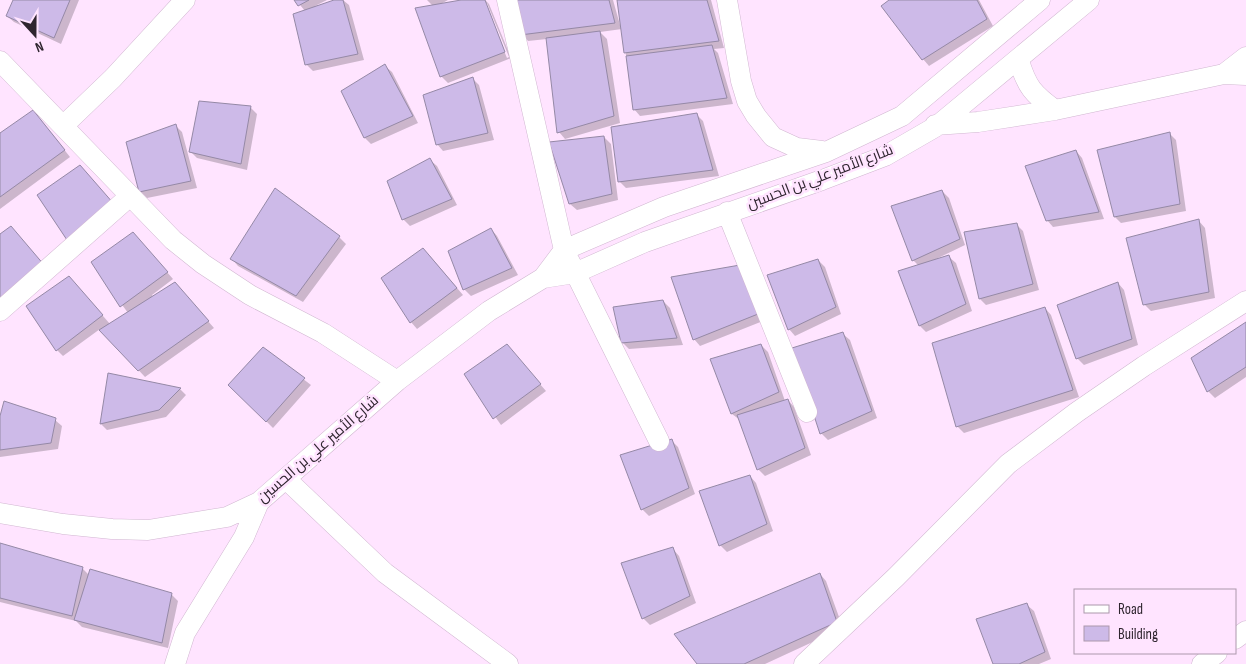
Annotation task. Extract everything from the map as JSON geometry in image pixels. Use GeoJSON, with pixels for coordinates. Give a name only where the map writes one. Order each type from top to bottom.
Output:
{"type":"FeatureCollection","features":[{"type":"Feature","properties":{"kind":"street"},"geometry":{"type":"LineString","coordinates":[[63,126],[113,78],[185,0]]}},
{"type":"Feature","properties":{"kind":"street"},"geometry":{"type":"LineString","coordinates":[[507,0],[564,250],[659,441]]}},
{"type":"Feature","properties":{"kind":"street"},"geometry":{"type":"LineString","coordinates":[[727,0],[741,81],[747,101],[756,116],[773,137],[797,148],[826,152]]}},
{"type":"Feature","properties":{"kind":"street","name":"شارع الأمير علي بن الحسين"},"geometry":{"type":"LineString","coordinates":[[0,513],[63,524],[112,529],[148,530],[227,517],[259,502],[397,381],[490,311],[543,278],[564,250],[664,207],[826,152],[902,116],[1040,0]]}},
{"type":"Feature","properties":{"kind":"street","name":"شارع الأمير علي بن الحسين"},"geometry":{"type":"LineString","coordinates":[[543,278],[575,273],[645,242],[885,156],[937,126],[1019,60],[1089,0]]}},
{"type":"Feature","properties":{"kind":"street"},"geometry":{"type":"LineString","coordinates":[[1224,74],[1246,57]]}},
{"type":"Feature","properties":{"kind":"street"},"geometry":{"type":"LineString","coordinates":[[1019,60],[1025,81],[1034,94],[1055,110]]}},
{"type":"Feature","properties":{"kind":"street"},"geometry":{"type":"LineString","coordinates":[[3,70],[63,126],[129,197],[173,240],[203,264],[250,295],[324,333],[397,381]]}},
{"type":"Feature","properties":{"kind":"street"},"geometry":{"type":"LineString","coordinates":[[902,116],[937,126],[978,122],[1055,110],[1224,74],[1246,75]]}},
{"type":"Feature","properties":{"kind":"street"},"geometry":{"type":"LineString","coordinates":[[0,311],[129,197]]}},
{"type":"Feature","properties":{"kind":"street"},"geometry":{"type":"LineString","coordinates":[[727,212],[808,412]]}},
{"type":"Feature","properties":{"kind":"street"},"geometry":{"type":"LineString","coordinates":[[804,664],[896,577],[1008,464],[1077,412],[1136,371],[1246,301]]}},
{"type":"Feature","properties":{"kind":"street"},"geometry":{"type":"LineString","coordinates":[[286,479],[385,573],[508,664]]}},
{"type":"Feature","properties":{"kind":"street"},"geometry":{"type":"LineString","coordinates":[[175,664],[185,633],[244,537],[259,502]]}},
{"type":"Feature","properties":{"kind":"street"},"geometry":{"type":"LineString","coordinates":[[1202,664],[1216,654]]}},
{"type":"Feature","properties":{"kind":"building"},"geometry":{"type":"Polygon","coordinates":[[[13,0],[70,0],[54,38],[6,16],[13,0]]]}},
{"type":"Feature","properties":{"kind":"building"},"geometry":{"type":"Polygon","coordinates":[[[294,0],[309,0],[298,6],[294,0]]]}},
{"type":"Feature","properties":{"kind":"building"},"geometry":{"type":"Polygon","coordinates":[[[334,0],[343,0],[358,54],[305,65],[293,14],[334,0]]]}},
{"type":"Feature","properties":{"kind":"building"},"geometry":{"type":"Polygon","coordinates":[[[461,0],[485,0],[505,52],[440,77],[415,8],[461,0]]]}},
{"type":"Feature","properties":{"kind":"building"},"geometry":{"type":"Polygon","coordinates":[[[516,0],[609,0],[615,23],[520,35],[516,0]]]}},
{"type":"Feature","properties":{"kind":"building"},"geometry":{"type":"Polygon","coordinates":[[[617,0],[707,0],[719,41],[624,53],[617,0]]]}},
{"type":"Feature","properties":{"kind":"building"},"geometry":{"type":"Polygon","coordinates":[[[889,0],[977,0],[987,19],[922,60],[881,6],[889,0]]]}},
{"type":"Feature","properties":{"kind":"building"},"geometry":{"type":"Polygon","coordinates":[[[600,31],[614,116],[557,133],[546,38],[600,31]]]}},
{"type":"Feature","properties":{"kind":"building"},"geometry":{"type":"Polygon","coordinates":[[[712,45],[727,98],[633,110],[626,56],[712,45]]]}},
{"type":"Feature","properties":{"kind":"building"},"geometry":{"type":"Polygon","coordinates":[[[385,64],[413,116],[364,138],[341,91],[385,64]]]}},
{"type":"Feature","properties":{"kind":"building"},"geometry":{"type":"Polygon","coordinates":[[[473,77],[488,133],[436,145],[423,95],[473,77]]]}},
{"type":"Feature","properties":{"kind":"building"},"geometry":{"type":"Polygon","coordinates":[[[199,101],[251,106],[241,164],[189,152],[199,101]]]}},
{"type":"Feature","properties":{"kind":"building"},"geometry":{"type":"Polygon","coordinates":[[[33,110],[65,150],[0,197],[0,133],[33,110]]]}},
{"type":"Feature","properties":{"kind":"building"},"geometry":{"type":"Polygon","coordinates":[[[697,113],[713,170],[618,182],[611,127],[697,113]]]}},
{"type":"Feature","properties":{"kind":"building"},"geometry":{"type":"Polygon","coordinates":[[[176,124],[191,181],[139,192],[126,142],[176,124]]]}},
{"type":"Feature","properties":{"kind":"building"},"geometry":{"type":"Polygon","coordinates":[[[1170,132],[1180,204],[1114,217],[1097,150],[1170,132]]]}},
{"type":"Feature","properties":{"kind":"building"},"geometry":{"type":"Polygon","coordinates":[[[604,136],[612,194],[569,204],[549,142],[604,136]]]}},
{"type":"Feature","properties":{"kind":"building"},"geometry":{"type":"Polygon","coordinates":[[[1076,150],[1099,212],[1046,221],[1025,166],[1076,150]]]}},
{"type":"Feature","properties":{"kind":"building"},"geometry":{"type":"Polygon","coordinates":[[[430,158],[452,199],[402,220],[387,181],[430,158]]]}},
{"type":"Feature","properties":{"kind":"building"},"geometry":{"type":"Polygon","coordinates":[[[80,165],[114,204],[67,240],[37,195],[80,165]]]}},
{"type":"Feature","properties":{"kind":"building"},"geometry":{"type":"Polygon","coordinates":[[[275,188],[340,236],[296,296],[230,259],[275,188]]]}},
{"type":"Feature","properties":{"kind":"building"},"geometry":{"type":"Polygon","coordinates":[[[942,190],[960,239],[912,261],[891,206],[942,190]]]}},
{"type":"Feature","properties":{"kind":"building"},"geometry":{"type":"Polygon","coordinates":[[[1199,219],[1209,292],[1143,305],[1126,238],[1199,219]]]}},
{"type":"Feature","properties":{"kind":"building"},"geometry":{"type":"Polygon","coordinates":[[[1017,223],[1033,284],[979,299],[964,232],[1017,223]]]}},
{"type":"Feature","properties":{"kind":"building"},"geometry":{"type":"Polygon","coordinates":[[[11,226],[45,266],[0,300],[0,234],[11,226]]]}},
{"type":"Feature","properties":{"kind":"building"},"geometry":{"type":"Polygon","coordinates":[[[491,228],[512,268],[463,290],[448,251],[491,228]]]}},
{"type":"Feature","properties":{"kind":"building"},"geometry":{"type":"Polygon","coordinates":[[[133,232],[168,272],[120,307],[91,262],[133,232]]]}},
{"type":"Feature","properties":{"kind":"building"},"geometry":{"type":"Polygon","coordinates":[[[423,248],[457,288],[410,323],[381,278],[423,248]]]}},
{"type":"Feature","properties":{"kind":"building"},"geometry":{"type":"Polygon","coordinates":[[[949,255],[966,304],[919,326],[898,271],[949,255]]]}},
{"type":"Feature","properties":{"kind":"building"},"geometry":{"type":"Polygon","coordinates":[[[818,259],[836,307],[788,330],[767,275],[818,259]]]}},
{"type":"Feature","properties":{"kind":"building"},"geometry":{"type":"Polygon","coordinates":[[[740,265],[758,314],[693,340],[671,277],[740,265]]]}},
{"type":"Feature","properties":{"kind":"building"},"geometry":{"type":"Polygon","coordinates":[[[69,276],[103,315],[56,351],[26,306],[69,276]]]}},
{"type":"Feature","properties":{"kind":"building"},"geometry":{"type":"Polygon","coordinates":[[[175,282],[209,321],[138,371],[99,330],[175,282]]]}},
{"type":"Feature","properties":{"kind":"building"},"geometry":{"type":"Polygon","coordinates":[[[1118,282],[1132,339],[1076,359],[1057,305],[1118,282]]]}},
{"type":"Feature","properties":{"kind":"building"},"geometry":{"type":"Polygon","coordinates":[[[663,300],[677,338],[621,343],[613,307],[663,300]]]}},
{"type":"Feature","properties":{"kind":"building"},"geometry":{"type":"Polygon","coordinates":[[[1045,307],[1073,390],[956,427],[932,343],[1045,307]]]}},
{"type":"Feature","properties":{"kind":"building"},"geometry":{"type":"Polygon","coordinates":[[[1246,322],[1246,367],[1207,392],[1191,358],[1246,322]]]}},
{"type":"Feature","properties":{"kind":"building"},"geometry":{"type":"Polygon","coordinates":[[[843,332],[872,411],[820,434],[792,348],[843,332]]]}},
{"type":"Feature","properties":{"kind":"building"},"geometry":{"type":"Polygon","coordinates":[[[507,344],[541,384],[493,419],[464,374],[507,344]]]}},
{"type":"Feature","properties":{"kind":"building"},"geometry":{"type":"Polygon","coordinates":[[[761,344],[779,392],[731,414],[710,359],[761,344]]]}},
{"type":"Feature","properties":{"kind":"building"},"geometry":{"type":"Polygon","coordinates":[[[263,347],[305,378],[266,422],[228,385],[263,347]]]}},
{"type":"Feature","properties":{"kind":"building"},"geometry":{"type":"Polygon","coordinates":[[[108,373],[181,388],[159,410],[100,424],[108,373]]]}},
{"type":"Feature","properties":{"kind":"building"},"geometry":{"type":"Polygon","coordinates":[[[788,399],[805,448],[757,470],[737,415],[788,399]]]}},
{"type":"Feature","properties":{"kind":"building"},"geometry":{"type":"Polygon","coordinates":[[[4,401],[56,418],[51,443],[0,450],[0,416],[4,401]]]}},
{"type":"Feature","properties":{"kind":"building"},"geometry":{"type":"Polygon","coordinates":[[[672,439],[689,488],[641,510],[620,455],[672,439]]]}},
{"type":"Feature","properties":{"kind":"building"},"geometry":{"type":"Polygon","coordinates":[[[750,475],[767,524],[719,546],[699,491],[750,475]]]}},
{"type":"Feature","properties":{"kind":"building"},"geometry":{"type":"Polygon","coordinates":[[[0,543],[83,567],[72,616],[0,598],[0,543]]]}},
{"type":"Feature","properties":{"kind":"building"},"geometry":{"type":"Polygon","coordinates":[[[673,547],[690,596],[642,619],[621,563],[673,547]]]}},
{"type":"Feature","properties":{"kind":"building"},"geometry":{"type":"Polygon","coordinates":[[[90,569],[172,593],[162,643],[74,620],[90,569]]]}},
{"type":"Feature","properties":{"kind":"building"},"geometry":{"type":"Polygon","coordinates":[[[820,573],[837,622],[744,664],[697,664],[674,634],[820,573]]]}},
{"type":"Feature","properties":{"kind":"building"},"geometry":{"type":"Polygon","coordinates":[[[1027,603],[1045,652],[1019,664],[993,664],[976,619],[1027,603]]]}}]}
